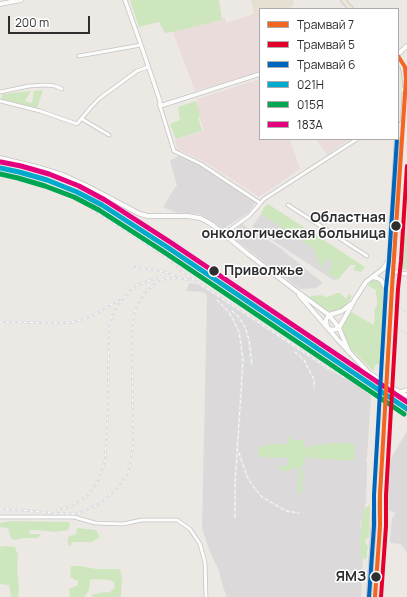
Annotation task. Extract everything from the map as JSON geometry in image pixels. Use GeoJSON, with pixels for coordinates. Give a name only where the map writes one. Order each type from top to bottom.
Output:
{"type":"FeatureCollection","features":[{"type":"Feature","properties":{"kind":"main road"},"geometry":{"type":"LineString","coordinates":[[0,4],[21,0]]}},
{"type":"Feature","properties":{"kind":"main road"},"geometry":{"type":"LineString","coordinates":[[343,0],[350,8]]}},
{"type":"Feature","properties":{"kind":"main road"},"geometry":{"type":"LineString","coordinates":[[399,53],[407,46]]}},
{"type":"Feature","properties":{"kind":"main road"},"geometry":{"type":"LineString","coordinates":[[399,75],[399,89],[407,90]]}},
{"type":"Feature","properties":{"kind":"main road"},"geometry":{"type":"LineString","coordinates":[[369,597],[397,140]]}},
{"type":"Feature","properties":{"kind":"main road"},"geometry":{"type":"LineString","coordinates":[[0,158],[63,175],[140,214],[148,216],[193,216],[208,222],[294,290],[329,314],[339,328],[349,352]]}},
{"type":"Feature","properties":{"kind":"main road"},"geometry":{"type":"LineString","coordinates":[[329,314],[326,320],[326,325],[333,330],[339,328],[366,282],[383,269],[390,259]]}},
{"type":"Feature","properties":{"kind":"main road"},"geometry":{"type":"LineString","coordinates":[[372,277],[381,280],[388,293]]}},
{"type":"Feature","properties":{"kind":"main road"},"geometry":{"type":"LineString","coordinates":[[294,290],[360,364],[407,396]]}},
{"type":"Feature","properties":{"kind":"main road"},"geometry":{"type":"LineString","coordinates":[[329,314],[346,309],[355,299]]}},
{"type":"Feature","properties":{"kind":"street"},"geometry":{"type":"LineString","coordinates":[[125,0],[160,102],[174,151],[201,164],[260,203]]}},
{"type":"Feature","properties":{"kind":"street"},"geometry":{"type":"LineString","coordinates":[[79,56],[141,45]]}},
{"type":"Feature","properties":{"kind":"street"},"geometry":{"type":"LineString","coordinates":[[0,101],[40,111],[77,124],[90,107],[100,98],[137,71],[148,68]]}},
{"type":"Feature","properties":{"kind":"street"},"geometry":{"type":"LineString","coordinates":[[160,106],[259,74]]}},
{"type":"Feature","properties":{"kind":"street"},"geometry":{"type":"LineString","coordinates":[[0,92],[29,86],[45,85],[55,86],[62,89]]}},
{"type":"Feature","properties":{"kind":"street"},"geometry":{"type":"LineString","coordinates":[[82,119],[108,134]]}},
{"type":"Feature","properties":{"kind":"street"},"geometry":{"type":"LineString","coordinates":[[224,234],[249,216],[260,203],[355,140]]}},
{"type":"Feature","properties":{"kind":"street"},"geometry":{"type":"LineString","coordinates":[[288,205],[367,256]]}},
{"type":"Feature","properties":{"kind":"street"},"geometry":{"type":"LineString","coordinates":[[389,271],[407,274]]}},
{"type":"Feature","properties":{"kind":"street"},"geometry":{"type":"LineString","coordinates":[[400,392],[407,390]]}},
{"type":"Feature","properties":{"kind":"street"},"geometry":{"type":"LineString","coordinates":[[0,517],[74,517],[95,523],[123,524],[142,520],[178,520],[190,529],[200,544],[205,562],[206,597]]}},
{"type":"Feature","properties":{"kind":"shaded area"},"geometry":{"type":"Polygon","coordinates":[[[251,0],[293,0],[294,5],[290,8],[259,8],[259,12],[254,14],[251,0]]]}},
{"type":"Feature","properties":{"kind":"shaded area"},"geometry":{"type":"Polygon","coordinates":[[[259,12],[259,71],[195,91],[173,32],[222,20],[224,16],[226,23],[259,12]]]}},
{"type":"Feature","properties":{"kind":"shaded area"},"geometry":{"type":"Polygon","coordinates":[[[259,79],[259,140],[290,140],[300,169],[259,197],[207,163],[177,149],[175,140],[204,131],[200,119],[197,99],[259,79]]]}},
{"type":"Feature","properties":{"kind":"shaded area"},"geometry":{"type":"Polygon","coordinates":[[[317,140],[349,140],[327,155],[317,140]]]}},
{"type":"Feature","properties":{"kind":"shaded area"},"geometry":{"type":"Polygon","coordinates":[[[180,155],[200,165],[256,202],[248,213],[223,229],[200,214],[174,212],[163,207],[177,185],[170,161],[180,155]]]}},
{"type":"Feature","properties":{"kind":"shaded area"},"geometry":{"type":"Polygon","coordinates":[[[403,193],[407,193],[407,270],[399,268],[403,193]]]}},
{"type":"Feature","properties":{"kind":"shaded area"},"geometry":{"type":"Polygon","coordinates":[[[263,211],[345,265],[335,281],[252,227],[263,211]]]}},
{"type":"Feature","properties":{"kind":"shaded area"},"geometry":{"type":"Polygon","coordinates":[[[242,224],[280,248],[323,283],[316,288],[300,289],[229,235],[242,224]]]}},
{"type":"Feature","properties":{"kind":"shaded area"},"geometry":{"type":"Polygon","coordinates":[[[189,283],[197,284],[325,366],[325,368],[363,388],[363,390],[371,396],[366,459],[366,503],[364,520],[361,520],[360,528],[363,529],[361,597],[227,597],[219,571],[209,549],[202,528],[207,299],[206,294],[203,292],[186,291],[189,283]]]}},
{"type":"Feature","properties":{"kind":"shaded area"},"geometry":{"type":"Polygon","coordinates":[[[407,431],[407,553],[401,544],[390,543],[392,517],[394,517],[395,512],[389,511],[387,481],[390,460],[407,431]]]}},
{"type":"Feature","properties":{"kind":"green space"},"geometry":{"type":"Polygon","coordinates":[[[130,0],[219,0],[222,20],[165,33],[159,22],[139,27],[130,0]]]}},
{"type":"Feature","properties":{"kind":"green space"},"geometry":{"type":"Polygon","coordinates":[[[43,90],[37,108],[1,99],[3,94],[31,91],[25,101],[32,103],[34,91],[43,90]]]}},
{"type":"Feature","properties":{"kind":"green space"},"geometry":{"type":"Polygon","coordinates":[[[196,101],[201,117],[198,117],[202,131],[176,139],[170,124],[180,120],[178,107],[196,101]]]}},
{"type":"Feature","properties":{"kind":"green space"},"geometry":{"type":"Polygon","coordinates":[[[268,204],[365,267],[361,272],[353,270],[356,265],[350,265],[338,280],[327,273],[333,262],[327,259],[321,268],[314,249],[261,214],[264,207],[268,204]]]}},
{"type":"Feature","properties":{"kind":"green space"},"geometry":{"type":"Polygon","coordinates":[[[401,235],[407,235],[407,270],[399,268],[401,235]]]}},
{"type":"Feature","properties":{"kind":"green space"},"geometry":{"type":"Polygon","coordinates":[[[374,280],[380,282],[383,289],[383,330],[381,365],[376,364],[373,371],[349,347],[342,328],[349,313],[351,312],[374,325],[374,310],[377,305],[376,290],[368,286],[371,281],[374,280]]]}},
{"type":"Feature","properties":{"kind":"green space"},"geometry":{"type":"Polygon","coordinates":[[[340,293],[346,299],[349,294],[352,297],[344,307],[336,312],[327,310],[310,297],[321,295],[328,297],[340,293]]]}},
{"type":"Feature","properties":{"kind":"green space"},"geometry":{"type":"Polygon","coordinates":[[[288,436],[292,440],[304,440],[304,445],[308,449],[311,445],[326,445],[327,443],[348,443],[354,445],[354,459],[352,461],[308,458],[308,456],[306,456],[304,464],[300,467],[303,471],[302,492],[298,493],[299,471],[295,468],[282,471],[276,466],[287,466],[288,458],[260,457],[258,452],[259,447],[272,444],[287,444],[288,436]]]}},
{"type":"Feature","properties":{"kind":"green space"},"geometry":{"type":"Polygon","coordinates":[[[370,504],[369,537],[365,540],[368,546],[367,558],[364,560],[364,558],[362,559],[360,555],[361,524],[365,507],[370,504]]]}},
{"type":"Feature","properties":{"kind":"green space"},"geometry":{"type":"Polygon","coordinates":[[[11,521],[69,522],[70,524],[68,530],[55,532],[36,530],[29,531],[30,534],[41,534],[38,538],[13,540],[10,536],[8,528],[0,527],[0,523],[11,521]]]}},
{"type":"Feature","properties":{"kind":"green space"},"geometry":{"type":"Polygon","coordinates":[[[77,528],[96,530],[100,537],[92,542],[72,542],[71,546],[68,545],[68,537],[76,534],[77,528]]]}},
{"type":"Feature","properties":{"kind":"green space"},"geometry":{"type":"Polygon","coordinates":[[[0,547],[15,547],[18,555],[18,597],[10,597],[9,585],[0,584],[0,547]]]}},
{"type":"Feature","properties":{"kind":"green space"},"geometry":{"type":"Polygon","coordinates":[[[71,566],[97,569],[120,569],[122,577],[121,597],[92,597],[92,595],[98,593],[110,592],[115,587],[114,582],[109,580],[93,579],[90,580],[89,590],[84,597],[70,597],[69,589],[78,585],[78,581],[70,577],[71,566]]]}},
{"type":"Feature","properties":{"kind":"tram line","name":"7"},"geometry":{"type":"LineString","coordinates":[[375,597],[392,288],[406,79],[405,67],[399,58]]}},
{"type":"Feature","properties":{"kind":"tram line","name":"6"},"geometry":{"type":"LineString","coordinates":[[369,597],[386,288],[397,140]]}},
{"type":"Feature","properties":{"kind":"tram line","name":"5"},"geometry":{"type":"LineString","coordinates":[[381,597],[398,289],[407,166]]}},
{"type":"Feature","properties":{"kind":"tram line"},"geometry":{"type":"LineString","coordinates":[[393,279],[398,327],[401,331],[407,333]]}},
{"type":"Feature","properties":{"kind":"tram line"},"geometry":{"type":"LineString","coordinates":[[398,301],[400,308],[407,313]]}},
{"type":"Feature","properties":{"kind":"railway"},"geometry":{"type":"LineString","coordinates":[[93,211],[167,258],[185,274],[329,369]]}},
{"type":"Feature","properties":{"kind":"railway"},"geometry":{"type":"LineString","coordinates":[[130,266],[161,271],[176,276]]}},
{"type":"Feature","properties":{"kind":"railway"},"geometry":{"type":"LineString","coordinates":[[57,510],[71,506],[89,494],[98,481],[105,461],[108,409],[109,326],[112,316],[117,306],[137,285],[156,278],[161,278]]}},
{"type":"Feature","properties":{"kind":"railway"},"geometry":{"type":"LineString","coordinates":[[0,509],[77,514],[99,504],[115,491],[128,474],[133,448],[132,329],[134,313],[145,293],[161,280],[169,278],[191,280]]}},
{"type":"Feature","properties":{"kind":"railway"},"geometry":{"type":"LineString","coordinates":[[0,322],[73,322],[87,318],[119,300]]}},
{"type":"Feature","properties":{"kind":"railway"},"geometry":{"type":"LineString","coordinates":[[217,300],[228,311],[239,332],[243,360],[235,485],[235,518]]}},
{"type":"Feature","properties":{"kind":"railway"},"geometry":{"type":"LineString","coordinates":[[232,311],[238,316],[245,327],[249,340],[252,365]]}},
{"type":"Feature","properties":{"kind":"railway"},"geometry":{"type":"LineString","coordinates":[[295,352],[304,360],[314,379],[314,388]]}},
{"type":"Feature","properties":{"kind":"railway"},"geometry":{"type":"LineString","coordinates":[[326,365],[347,378]]}},
{"type":"Feature","properties":{"kind":"railway"},"geometry":{"type":"LineString","coordinates":[[342,376],[367,388]]}},
{"type":"Feature","properties":{"kind":"railway"},"geometry":{"type":"LineString","coordinates":[[239,453],[247,476],[262,497],[286,511],[299,513]]}},
{"type":"Feature","properties":{"kind":"transit line","name":"183А"},"geometry":{"type":"LineString","coordinates":[[1,162],[49,174],[79,186],[105,200],[170,242],[407,402]]}},
{"type":"Feature","properties":{"kind":"transit line","name":"021Н"},"geometry":{"type":"LineString","coordinates":[[0,168],[47,180],[77,192],[102,205],[167,247],[407,409]]}},
{"type":"Feature","properties":{"kind":"transit line","name":"015Я"},"geometry":{"type":"LineString","coordinates":[[0,174],[45,186],[74,197],[99,210],[164,252],[404,414]]}},
{"type":"Feature","properties":{"kind":"place","name":"Областная онкологическая больница"},"geometry":{"type":"Point","coordinates":[396,226]}},
{"type":"Feature","properties":{"kind":"place","name":"Приволжье"},"geometry":{"type":"Point","coordinates":[214,271]}},
{"type":"Feature","properties":{"kind":"place","name":"ЯМЗ"},"geometry":{"type":"Point","coordinates":[376,577]}}]}
